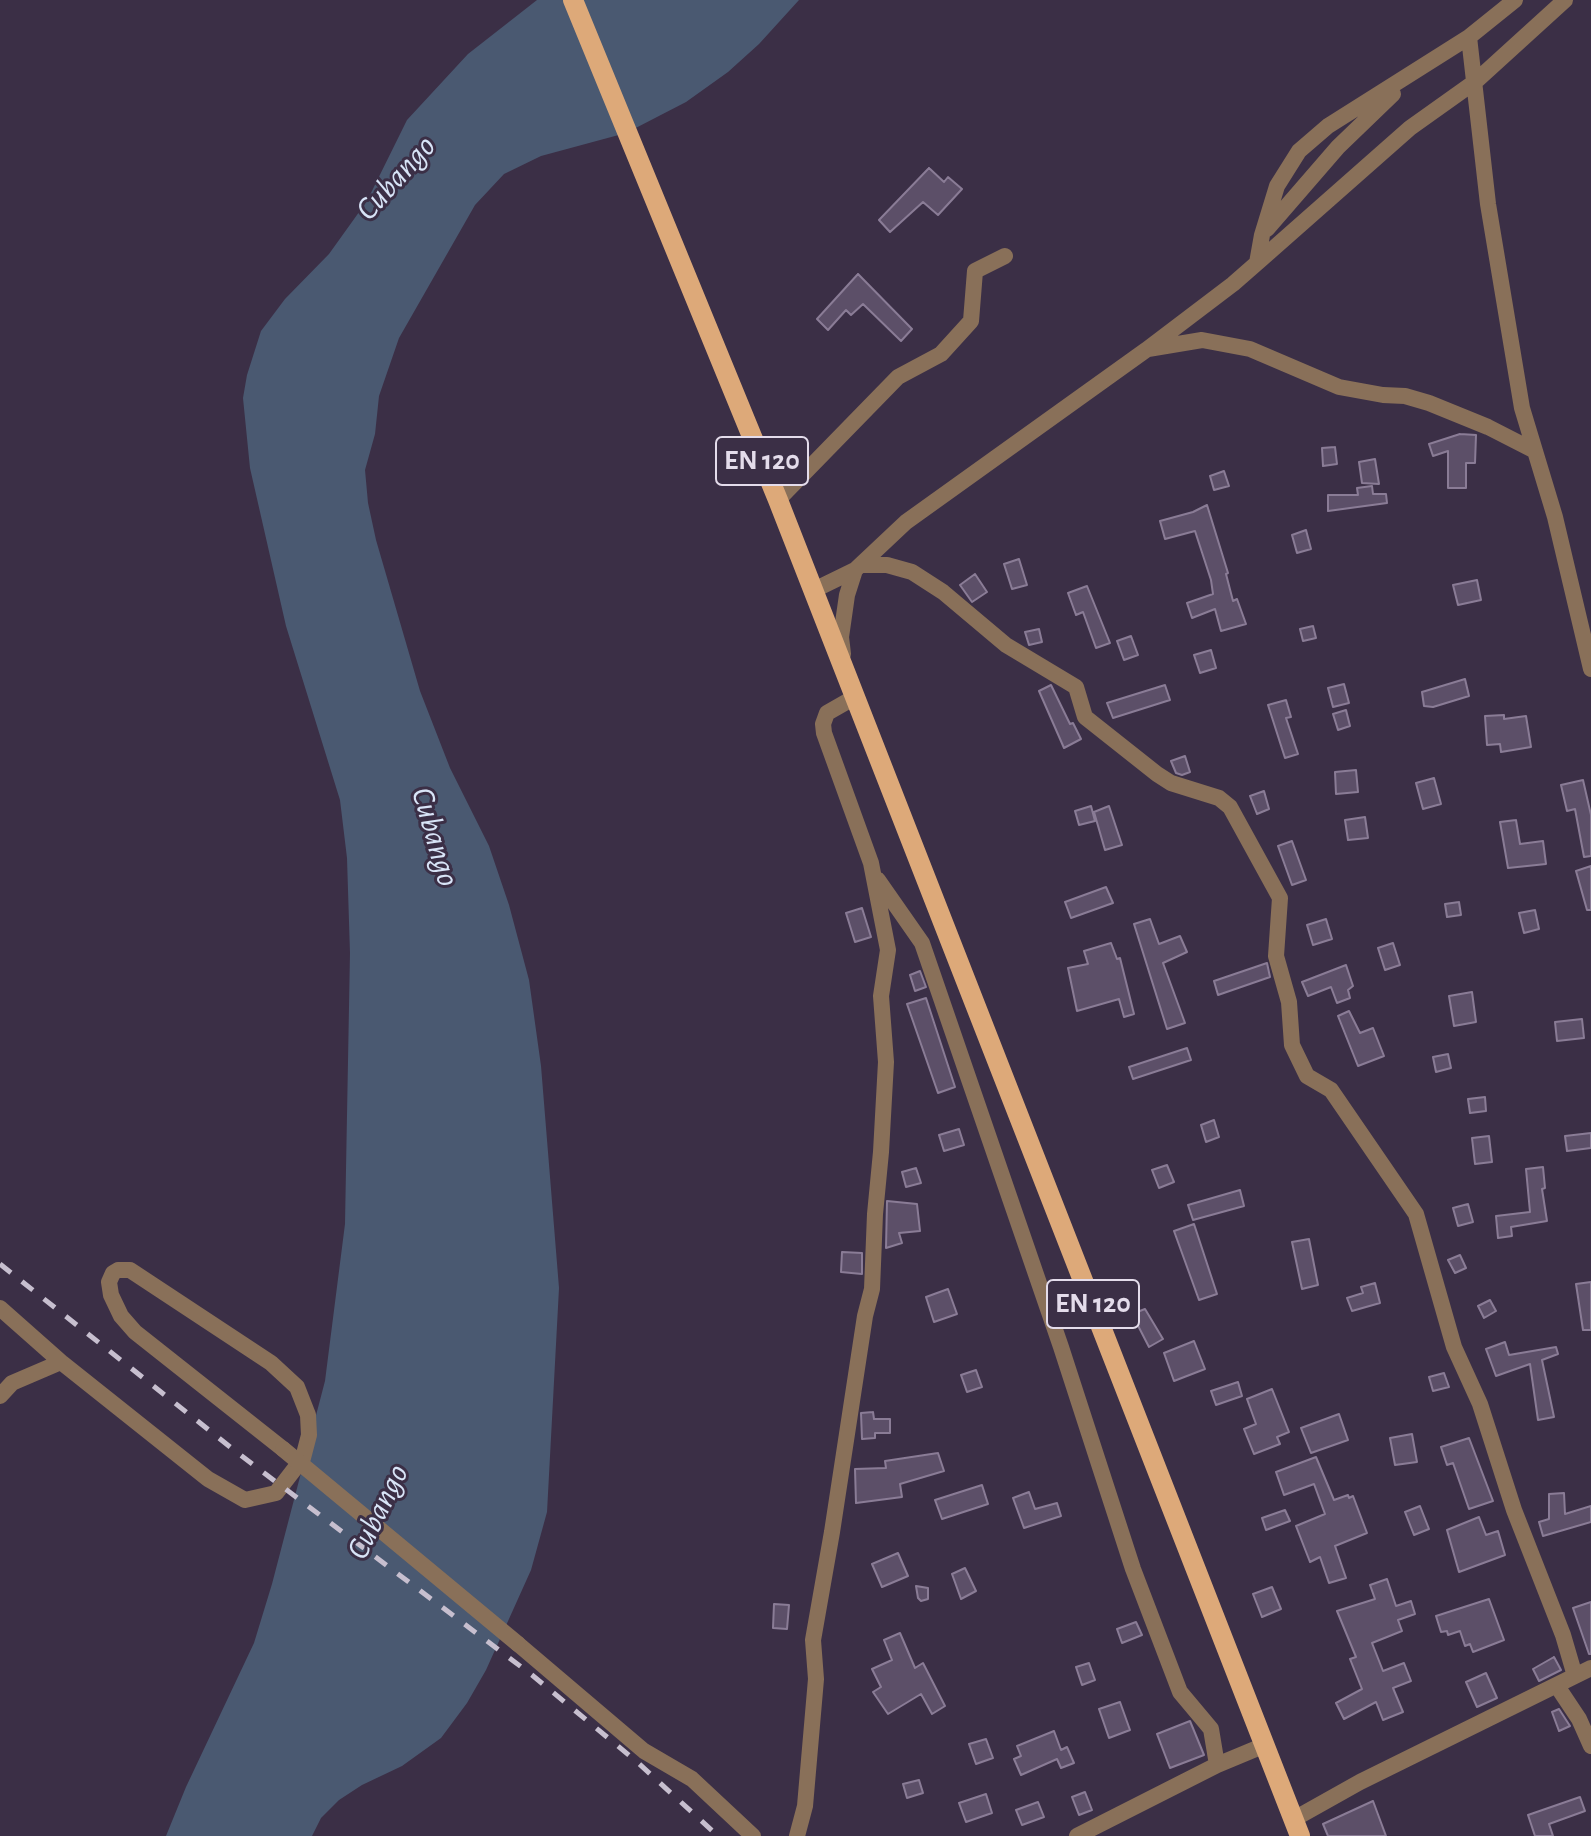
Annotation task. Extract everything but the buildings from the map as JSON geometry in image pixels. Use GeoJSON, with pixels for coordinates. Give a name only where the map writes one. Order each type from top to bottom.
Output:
{"type":"FeatureCollection","features":[{"type":"Feature","properties":{"kind":"main road","name":"EN 120"},"geometry":{"type":"LineString","coordinates":[[573,0],[778,500],[1297,1828]]}},
{"type":"Feature","properties":{"kind":"street"},"geometry":{"type":"LineString","coordinates":[[1484,24],[1491,0]]}},
{"type":"Feature","properties":{"kind":"street"},"geometry":{"type":"LineString","coordinates":[[812,591],[858,567],[906,522],[1146,350],[1257,263],[1410,128],[1476,81],[1565,0]]}},
{"type":"Feature","properties":{"kind":"street"},"geometry":{"type":"LineString","coordinates":[[1257,263],[1277,186],[1299,151],[1328,126],[1469,37],[1513,1]]}},
{"type":"Feature","properties":{"kind":"street"},"geometry":{"type":"LineString","coordinates":[[1469,37],[1497,263],[1522,408],[1555,517],[1591,669]]}},
{"type":"Feature","properties":{"kind":"street"},"geometry":{"type":"LineString","coordinates":[[1262,235],[1338,147],[1384,102],[1441,55]]}},
{"type":"Feature","properties":{"kind":"street"},"geometry":{"type":"LineString","coordinates":[[778,500],[898,377],[941,354],[971,321],[975,271],[1005,256]]}},
{"type":"Feature","properties":{"kind":"street"},"geometry":{"type":"LineString","coordinates":[[1146,350],[1202,340],[1250,349],[1339,387],[1405,396],[1429,403],[1488,427],[1533,450]]}},
{"type":"Feature","properties":{"kind":"street"},"geometry":{"type":"LineString","coordinates":[[858,567],[887,565],[912,572],[943,592],[1006,645],[1076,687],[1085,717],[1157,774],[1171,783],[1219,798],[1230,807],[1280,898],[1276,956],[1289,1002],[1292,1045],[1307,1076],[1331,1090],[1416,1214],[1454,1347],[1480,1404],[1514,1510],[1563,1635],[1575,1676]]}},
{"type":"Feature","properties":{"kind":"street"},"geometry":{"type":"LineString","coordinates":[[846,675],[841,637],[847,595],[858,567]]}},
{"type":"Feature","properties":{"kind":"street"},"geometry":{"type":"LineString","coordinates":[[797,1836],[805,1806],[816,1679],[813,1640],[865,1316],[872,1289],[886,1062],[881,996],[888,950],[875,876],[823,724],[827,713],[855,697]]}},
{"type":"Feature","properties":{"kind":"street"},"geometry":{"type":"LineString","coordinates":[[875,876],[922,943],[1061,1347],[1133,1569],[1180,1692],[1211,1729],[1217,1765]]}},
{"type":"Feature","properties":{"kind":"street"},"geometry":{"type":"LineString","coordinates":[[0,1308],[61,1362],[208,1479],[245,1500],[276,1493],[284,1486],[303,1458],[309,1435],[308,1415],[297,1387],[271,1363],[130,1270],[113,1273],[109,1282],[111,1295],[128,1324],[283,1449],[518,1644],[644,1751],[692,1779],[753,1836]]}},
{"type":"Feature","properties":{"kind":"street"},"geometry":{"type":"LineString","coordinates":[[0,1396],[12,1383],[61,1362]]}},
{"type":"Feature","properties":{"kind":"street"},"geometry":{"type":"LineString","coordinates":[[1297,1828],[1360,1782],[1591,1668]]}},
{"type":"Feature","properties":{"kind":"street"},"geometry":{"type":"LineString","coordinates":[[1557,1686],[1579,1719],[1591,1746]]}},
{"type":"Feature","properties":{"kind":"street"},"geometry":{"type":"LineString","coordinates":[[1077,1836],[1217,1765],[1265,1745]]}},
{"type":"Feature","properties":{"kind":"water","name":"Cubango"},"geometry":{"type":"Polygon","coordinates":[[[537,0],[799,0],[759,44],[728,72],[686,102],[626,133],[541,156],[504,174],[475,205],[399,338],[379,396],[375,434],[365,470],[376,540],[420,691],[450,768],[489,846],[529,980],[541,1066],[559,1288],[547,1512],[531,1570],[486,1670],[441,1738],[402,1766],[339,1800],[321,1818],[312,1836],[166,1836],[254,1643],[272,1584],[325,1381],[345,1224],[350,953],[347,858],[340,800],[286,626],[250,468],[243,398],[247,375],[261,331],[285,299],[329,254],[367,201],[407,120],[468,54],[537,0]]]}},
{"type":"Feature","properties":{"kind":"railway"},"geometry":{"type":"LineString","coordinates":[[0,1264],[239,1454],[532,1675],[636,1761],[718,1836]]}}]}
